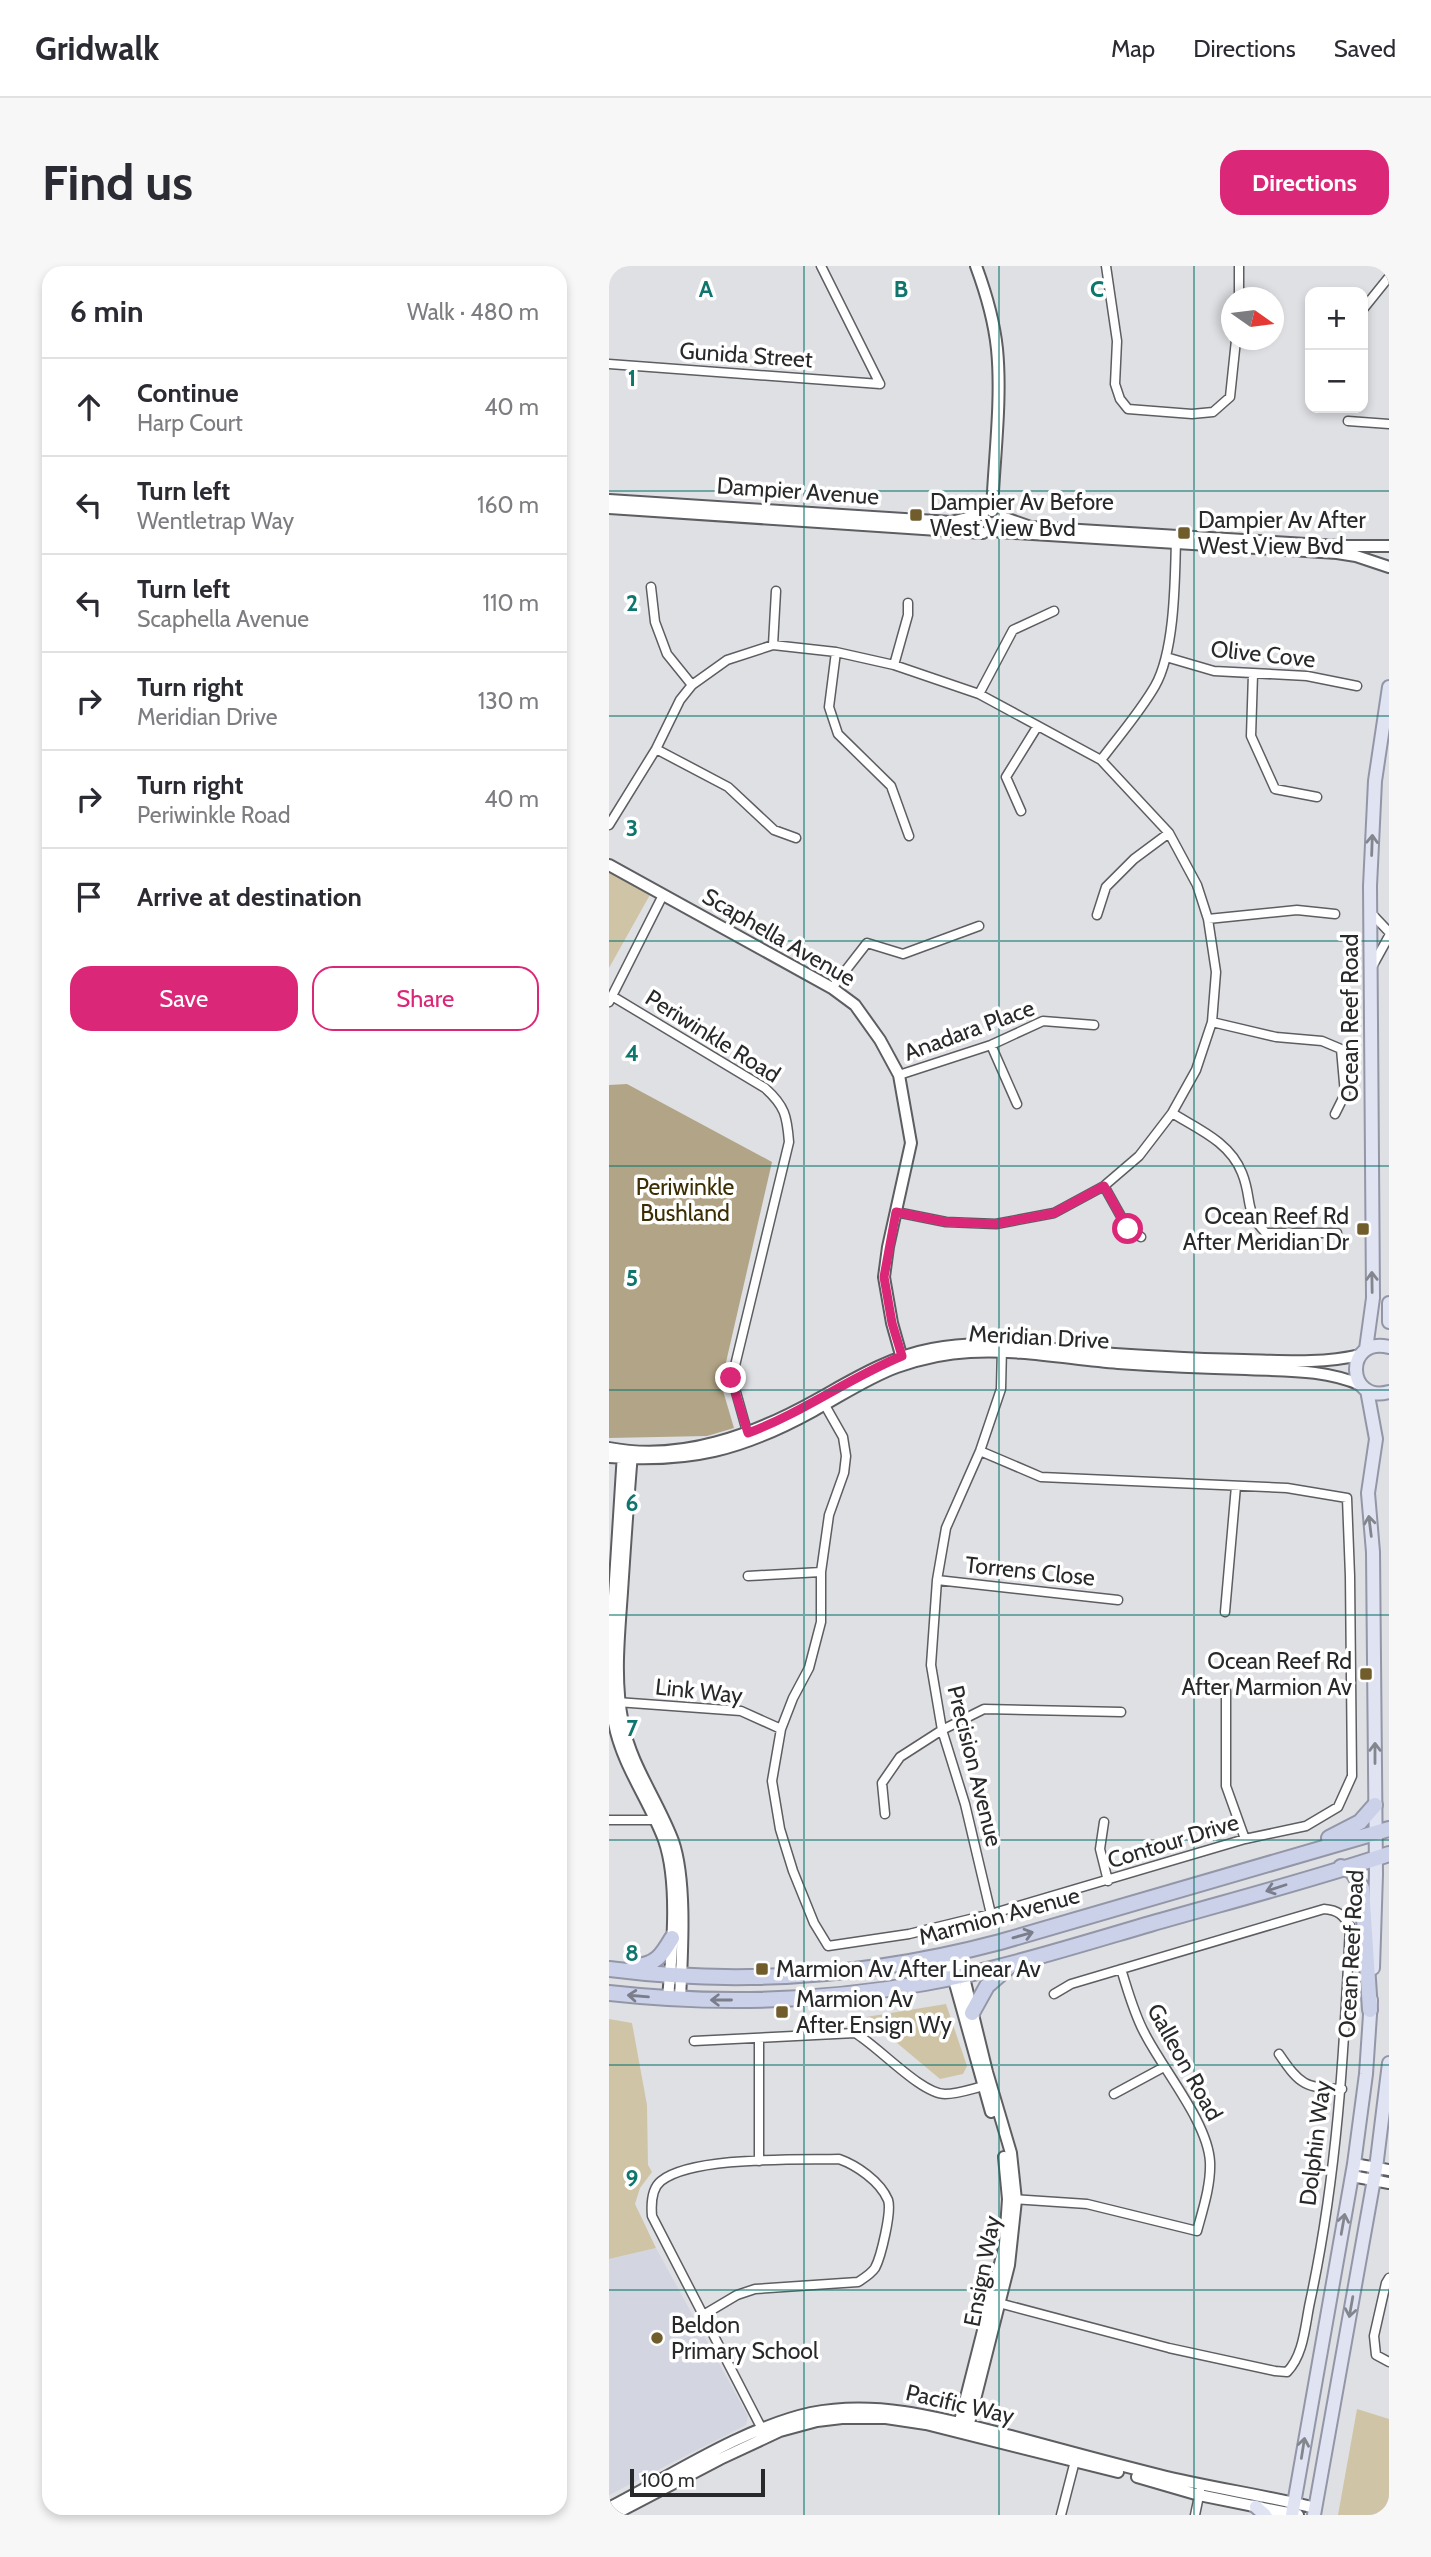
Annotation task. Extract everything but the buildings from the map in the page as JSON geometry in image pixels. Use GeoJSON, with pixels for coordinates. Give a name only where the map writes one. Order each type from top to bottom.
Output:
{"type":"FeatureCollection","features":[{"type":"Feature","properties":{"kind":"highway"},"geometry":{"type":"LineString","coordinates":[[1234,1873],[1257,1857],[1316,1842],[1346,1831],[1367,1816],[1375,1805]]}},
{"type":"Feature","properties":{"kind":"highway","name":"Marmion Avenue"},"geometry":{"type":"LineString","coordinates":[[609,1969],[675,1976],[810,1975],[853,1971],[952,1954],[1382,1831]]}},
{"type":"Feature","properties":{"kind":"highway","name":"Marmion Avenue"},"geometry":{"type":"LineString","coordinates":[[609,1993],[774,2001],[834,1997],[927,1983],[1016,1961],[1383,1856]]}},
{"type":"Feature","properties":{"kind":"highway"},"geometry":{"type":"LineString","coordinates":[[1341,1867],[1352,1871],[1362,1888],[1370,2010]]}},
{"type":"Feature","properties":{"kind":"highway"},"geometry":{"type":"LineString","coordinates":[[609,1963],[647,1965],[659,1959],[672,1938]]}},
{"type":"Feature","properties":{"kind":"highway"},"geometry":{"type":"LineString","coordinates":[[972,2013],[987,1986],[1016,1961]]}},
{"type":"Feature","properties":{"kind":"main road","name":"Ocean Reef Road"},"geometry":{"type":"LineString","coordinates":[[1294,2512],[1353,2170],[1366,2074],[1383,1856],[1382,1831],[1375,1805],[1373,1552],[1368,1493],[1376,1439],[1374,1420],[1355,1370],[1363,1352],[1373,1298],[1371,913],[1375,780],[1389,687]]}},
{"type":"Feature","properties":{"kind":"main road"},"geometry":{"type":"LineString","coordinates":[[1389,1303],[1389,1322]]}},
{"type":"Feature","properties":{"kind":"main road"},"geometry":{"type":"LineString","coordinates":[[1363,1352],[1373,1346],[1389,1347]]}},
{"type":"Feature","properties":{"kind":"main road"},"geometry":{"type":"LineString","coordinates":[[1364,1388],[1380,1394],[1389,1392]]}},
{"type":"Feature","properties":{"kind":"main road"},"geometry":{"type":"LineString","coordinates":[[1315,2511],[1380,2173],[1389,2063]]}},
{"type":"Feature","properties":{"kind":"main road"},"geometry":{"type":"LineString","coordinates":[[1386,2095],[1389,2110]]}},
{"type":"Feature","properties":{"kind":"street","name":"Gunida Street"},"geometry":{"type":"LineString","coordinates":[[609,364],[880,384],[821,266]]}},
{"type":"Feature","properties":{"kind":"street"},"geometry":{"type":"LineString","coordinates":[[975,266],[989,300],[997,350],[992,514],[1003,524],[1000,533]]}},
{"type":"Feature","properties":{"kind":"street"},"geometry":{"type":"LineString","coordinates":[[1106,266],[1117,341],[1115,384],[1120,399],[1128,409],[1192,414],[1213,412],[1230,397],[1235,350]]}},
{"type":"Feature","properties":{"kind":"street"},"geometry":{"type":"LineString","coordinates":[[1239,266],[1239,287]]}},
{"type":"Feature","properties":{"kind":"street"},"geometry":{"type":"LineString","coordinates":[[1368,303],[1389,277]]}},
{"type":"Feature","properties":{"kind":"street"},"geometry":{"type":"LineString","coordinates":[[1348,421],[1389,424]]}},
{"type":"Feature","properties":{"kind":"street","name":"Dampier Avenue"},"geometry":{"type":"LineString","coordinates":[[609,500],[951,522],[992,514]]}},
{"type":"Feature","properties":{"kind":"street","name":"Dampier Avenue"},"geometry":{"type":"LineString","coordinates":[[609,508],[983,533]]}},
{"type":"Feature","properties":{"kind":"street"},"geometry":{"type":"LineString","coordinates":[[992,514],[979,522],[983,533],[991,536],[1000,533],[1389,546]]}},
{"type":"Feature","properties":{"kind":"street"},"geometry":{"type":"LineString","coordinates":[[992,514],[1031,527],[1347,555],[1376,561],[1389,567]]}},
{"type":"Feature","properties":{"kind":"street"},"geometry":{"type":"LineString","coordinates":[[1101,760],[1156,685],[1166,657],[1176,539]]}},
{"type":"Feature","properties":{"kind":"street"},"geometry":{"type":"LineString","coordinates":[[651,587],[655,622],[667,654],[692,685]]}},
{"type":"Feature","properties":{"kind":"street"},"geometry":{"type":"LineString","coordinates":[[773,645],[775,591]]}},
{"type":"Feature","properties":{"kind":"street"},"geometry":{"type":"LineString","coordinates":[[894,665],[908,615],[908,603]]}},
{"type":"Feature","properties":{"kind":"street"},"geometry":{"type":"LineString","coordinates":[[979,694],[1013,630],[1054,611]]}},
{"type":"Feature","properties":{"kind":"street"},"geometry":{"type":"LineString","coordinates":[[609,825],[656,749],[680,700],[692,685],[727,660],[773,645],[836,652],[894,665],[979,694],[1101,760],[1169,833],[1197,885],[1208,919],[1216,972],[1212,1022],[1196,1070],[1172,1113],[1139,1156],[1104,1186],[1054,1213],[996,1224],[946,1222],[896,1212]]}},
{"type":"Feature","properties":{"kind":"street"},"geometry":{"type":"LineString","coordinates":[[836,652],[829,707],[838,734],[891,786],[909,836]]}},
{"type":"Feature","properties":{"kind":"street","name":"Olive Cove"},"geometry":{"type":"LineString","coordinates":[[1166,657],[1214,671],[1307,676],[1357,686]]}},
{"type":"Feature","properties":{"kind":"street"},"geometry":{"type":"LineString","coordinates":[[1253,674],[1251,736],[1275,789],[1317,797]]}},
{"type":"Feature","properties":{"kind":"street"},"geometry":{"type":"LineString","coordinates":[[1021,811],[1006,777],[1037,727]]}},
{"type":"Feature","properties":{"kind":"street"},"geometry":{"type":"LineString","coordinates":[[656,749],[728,787],[774,830],[796,838]]}},
{"type":"Feature","properties":{"kind":"street"},"geometry":{"type":"LineString","coordinates":[[1097,915],[1105,887],[1134,859],[1169,833]]}},
{"type":"Feature","properties":{"kind":"street","name":"Scaphella Avenue"},"geometry":{"type":"LineString","coordinates":[[609,865],[832,988],[855,1005],[880,1040],[899,1075],[911,1143],[884,1277],[892,1323],[903,1361]]}},
{"type":"Feature","properties":{"kind":"street"},"geometry":{"type":"LineString","coordinates":[[611,999],[663,895]]}},
{"type":"Feature","properties":{"kind":"street"},"geometry":{"type":"LineString","coordinates":[[1208,919],[1297,910],[1335,914]]}},
{"type":"Feature","properties":{"kind":"street"},"geometry":{"type":"LineString","coordinates":[[1370,971],[1389,934],[1371,913]]}},
{"type":"Feature","properties":{"kind":"street"},"geometry":{"type":"LineString","coordinates":[[832,988],[867,943],[903,954],[979,926]]}},
{"type":"Feature","properties":{"kind":"street","name":"Periwinkle Road"},"geometry":{"type":"LineString","coordinates":[[611,999],[765,1088],[777,1099],[787,1116],[789,1142],[731,1378],[749,1437]]}},
{"type":"Feature","properties":{"kind":"street","name":"Anadara Place"},"geometry":{"type":"LineString","coordinates":[[899,1075],[991,1045],[1043,1021],[1094,1025]]}},
{"type":"Feature","properties":{"kind":"street"},"geometry":{"type":"LineString","coordinates":[[1212,1022],[1276,1037],[1322,1041],[1341,1049],[1345,1094],[1335,1114]]}},
{"type":"Feature","properties":{"kind":"street"},"geometry":{"type":"LineString","coordinates":[[991,1045],[1017,1104]]}},
{"type":"Feature","properties":{"kind":"street"},"geometry":{"type":"LineString","coordinates":[[1172,1113],[1220,1141],[1242,1172],[1252,1220],[1266,1233],[1337,1233]]}},
{"type":"Feature","properties":{"kind":"street"},"geometry":{"type":"LineString","coordinates":[[1104,1186],[1128,1229],[1141,1237]]}},
{"type":"Feature","properties":{"kind":"street","name":"Meridian Drive"},"geometry":{"type":"LineString","coordinates":[[1002,1349],[1119,1363],[1307,1372],[1343,1377],[1364,1388]]}},
{"type":"Feature","properties":{"kind":"street","name":"Meridian Drive"},"geometry":{"type":"LineString","coordinates":[[609,1457],[702,1447],[749,1437],[766,1426],[903,1361],[948,1354],[1002,1349],[1313,1362],[1363,1352]]}},
{"type":"Feature","properties":{"kind":"street","name":"Precision Avenue"},"geometry":{"type":"LineString","coordinates":[[991,1914],[965,1804],[942,1730],[931,1665],[937,1580],[946,1528],[980,1451],[1001,1388],[1002,1349]]}},
{"type":"Feature","properties":{"kind":"street","name":"Contour Drive"},"geometry":{"type":"LineString","coordinates":[[822,1401],[843,1437],[846,1457],[844,1473],[829,1515],[821,1572],[821,1622],[809,1668],[781,1729],[772,1781],[781,1829],[793,1871],[814,1923],[828,1945],[909,1934],[991,1914],[1245,1839],[1306,1826],[1338,1807],[1352,1776],[1347,1498],[1287,1488],[1041,1478],[980,1451]]}},
{"type":"Feature","properties":{"kind":"street","name":"Meridian Drive"},"geometry":{"type":"LineString","coordinates":[[609,1448],[628,1454]]}},
{"type":"Feature","properties":{"kind":"street"},"geometry":{"type":"LineString","coordinates":[[628,1454],[615,1701],[628,1743],[660,1820],[673,1842],[679,1871],[674,1998]]}},
{"type":"Feature","properties":{"kind":"street"},"geometry":{"type":"LineString","coordinates":[[1225,1612],[1237,1486]]}},
{"type":"Feature","properties":{"kind":"street"},"geometry":{"type":"LineString","coordinates":[[748,1576],[821,1572]]}},
{"type":"Feature","properties":{"kind":"street","name":"Torrens Close"},"geometry":{"type":"LineString","coordinates":[[937,1580],[1118,1600]]}},
{"type":"Feature","properties":{"kind":"street"},"geometry":{"type":"LineString","coordinates":[[1226,1691],[1226,1786],[1245,1839]]}},
{"type":"Feature","properties":{"kind":"street","name":"Link Way"},"geometry":{"type":"LineString","coordinates":[[615,1701],[741,1711],[781,1729]]}},
{"type":"Feature","properties":{"kind":"street"},"geometry":{"type":"LineString","coordinates":[[885,1814],[882,1783],[900,1757],[942,1730],[984,1709],[1121,1712]]}},
{"type":"Feature","properties":{"kind":"street"},"geometry":{"type":"LineString","coordinates":[[609,1819],[660,1820]]}},
{"type":"Feature","properties":{"kind":"street"},"geometry":{"type":"LineString","coordinates":[[660,1820],[670,1871],[675,1976]]}},
{"type":"Feature","properties":{"kind":"street"},"geometry":{"type":"LineString","coordinates":[[1104,1822],[1100,1849],[1108,1881]]}},
{"type":"Feature","properties":{"kind":"street","name":"Dolphin Way"},"geometry":{"type":"LineString","coordinates":[[996,2302],[1169,2348],[1287,2372],[1297,2362],[1313,2286],[1335,2157],[1342,2089],[1350,1926],[1345,1917],[1335,1910],[1324,1909],[1071,1984],[1054,1994]]}},
{"type":"Feature","properties":{"kind":"street","name":"Ensign Way"},"geometry":{"type":"LineString","coordinates":[[952,1954],[987,2085]]}},
{"type":"Feature","properties":{"kind":"street","name":"Galleon Road"},"geometry":{"type":"LineString","coordinates":[[1012,2199],[1087,2204],[1197,2231],[1210,2178],[1208,2147],[1200,2126],[1164,2067],[1132,2005],[1121,1969]]}},
{"type":"Feature","properties":{"kind":"street","name":"Ensign Way"},"geometry":{"type":"LineString","coordinates":[[957,1976],[972,2013],[1012,2199],[996,2302],[963,2429]]}},
{"type":"Feature","properties":{"kind":"street"},"geometry":{"type":"LineString","coordinates":[[694,2041],[855,2033],[867,2039],[922,2086],[936,2093],[956,2092],[987,2085]]}},
{"type":"Feature","properties":{"kind":"street"},"geometry":{"type":"LineString","coordinates":[[759,2038],[759,2161]]}},
{"type":"Feature","properties":{"kind":"street"},"geometry":{"type":"LineString","coordinates":[[1279,2054],[1295,2078],[1315,2088],[1342,2089]]}},
{"type":"Feature","properties":{"kind":"street"},"geometry":{"type":"LineString","coordinates":[[1114,2094],[1164,2067]]}},
{"type":"Feature","properties":{"kind":"street"},"geometry":{"type":"LineString","coordinates":[[705,2314],[737,2295],[755,2289],[858,2282],[869,2275],[876,2267],[889,2214],[887,2199],[879,2187],[855,2166],[839,2159],[694,2166],[660,2182],[654,2191],[652,2216],[705,2314],[764,2433]]}},
{"type":"Feature","properties":{"kind":"street"},"geometry":{"type":"LineString","coordinates":[[1353,2170],[1380,2173],[1389,2183]]}},
{"type":"Feature","properties":{"kind":"street"},"geometry":{"type":"LineString","coordinates":[[1389,2278],[1374,2336],[1377,2355],[1389,2362]]}},
{"type":"Feature","properties":{"kind":"street","name":"Pacific Way"},"geometry":{"type":"LineString","coordinates":[[609,2508],[811,2413],[872,2407],[907,2412],[1075,2458],[1294,2512]]}},
{"type":"Feature","properties":{"kind":"street","name":"Pacific Way"},"geometry":{"type":"LineString","coordinates":[[613,2515],[764,2433]]}},
{"type":"Feature","properties":{"kind":"street"},"geometry":{"type":"LineString","coordinates":[[1061,2515],[1075,2458]]}},
{"type":"Feature","properties":{"kind":"street"},"geometry":{"type":"LineString","coordinates":[[1195,2515],[1200,2489]]}},
{"type":"Feature","properties":{"kind":"street","name":"Pacific Way"},"geometry":{"type":"LineString","coordinates":[[1200,2489],[1260,2511],[1315,2511]]}},
{"type":"Feature","properties":{"kind":"shaded area"},"geometry":{"type":"Polygon","coordinates":[[[609,870],[651,893],[609,968],[609,870]]]}},
{"type":"Feature","properties":{"kind":"shaded area"},"geometry":{"type":"Polygon","coordinates":[[[946,2004],[967,2066],[963,2074],[940,2079],[866,2017],[946,2004]]]}},
{"type":"Feature","properties":{"kind":"shaded area"},"geometry":{"type":"Polygon","coordinates":[[[609,2019],[632,2023],[647,2105],[648,2165],[652,2172],[640,2188],[635,2204],[656,2248],[609,2259],[609,2019]]]}},
{"type":"Feature","properties":{"kind":"shaded area","name":"Beldon Primary School"},"geometry":{"type":"Polygon","coordinates":[[[656,2248],[748,2416],[746,2425],[609,2495],[609,2259],[656,2248]]]}},
{"type":"Feature","properties":{"kind":"shaded area"},"geometry":{"type":"Polygon","coordinates":[[[1357,2409],[1389,2419],[1389,2515],[1338,2515],[1357,2409]]]}},
{"type":"Feature","properties":{"kind":"green space","name":"Periwinkle Bushland"},"geometry":{"type":"Polygon","coordinates":[[[627,1084],[772,1162],[721,1384],[734,1428],[707,1436],[609,1438],[609,1085],[627,1084]]]}},
{"type":"Feature","properties":{"kind":"place","name":"Dampier Av Before West View Bvd"},"geometry":{"type":"Point","coordinates":[916,515]}},
{"type":"Feature","properties":{"kind":"place","name":"Dampier Av After West View Bvd"},"geometry":{"type":"Point","coordinates":[1184,533]}},
{"type":"Feature","properties":{"kind":"place","name":"Ocean Reef Rd After Meridian Dr"},"geometry":{"type":"Point","coordinates":[1363,1229]}},
{"type":"Feature","properties":{"kind":"place","name":"Ocean Reef Rd After Marmion Av"},"geometry":{"type":"Point","coordinates":[1366,1674]}},
{"type":"Feature","properties":{"kind":"place","name":"Marmion Av After Linear Av"},"geometry":{"type":"Point","coordinates":[762,1969]}},
{"type":"Feature","properties":{"kind":"place","name":"Marmion Av After Ensign Wy"},"geometry":{"type":"Point","coordinates":[782,2012]}},
{"type":"Feature","properties":{"kind":"place","name":"Beldon Primary School"},"geometry":{"type":"Point","coordinates":[657,2338]}},
{"type":"Feature","properties":{"kind":"route"},"geometry":{"type":"LineString","coordinates":[[731,1378],[748,1433],[789,1415],[873,1368],[902,1356],[892,1323],[884,1277],[896,1212],[946,1222],[996,1224],[1054,1213],[1104,1186],[1128,1229]]}}]}
